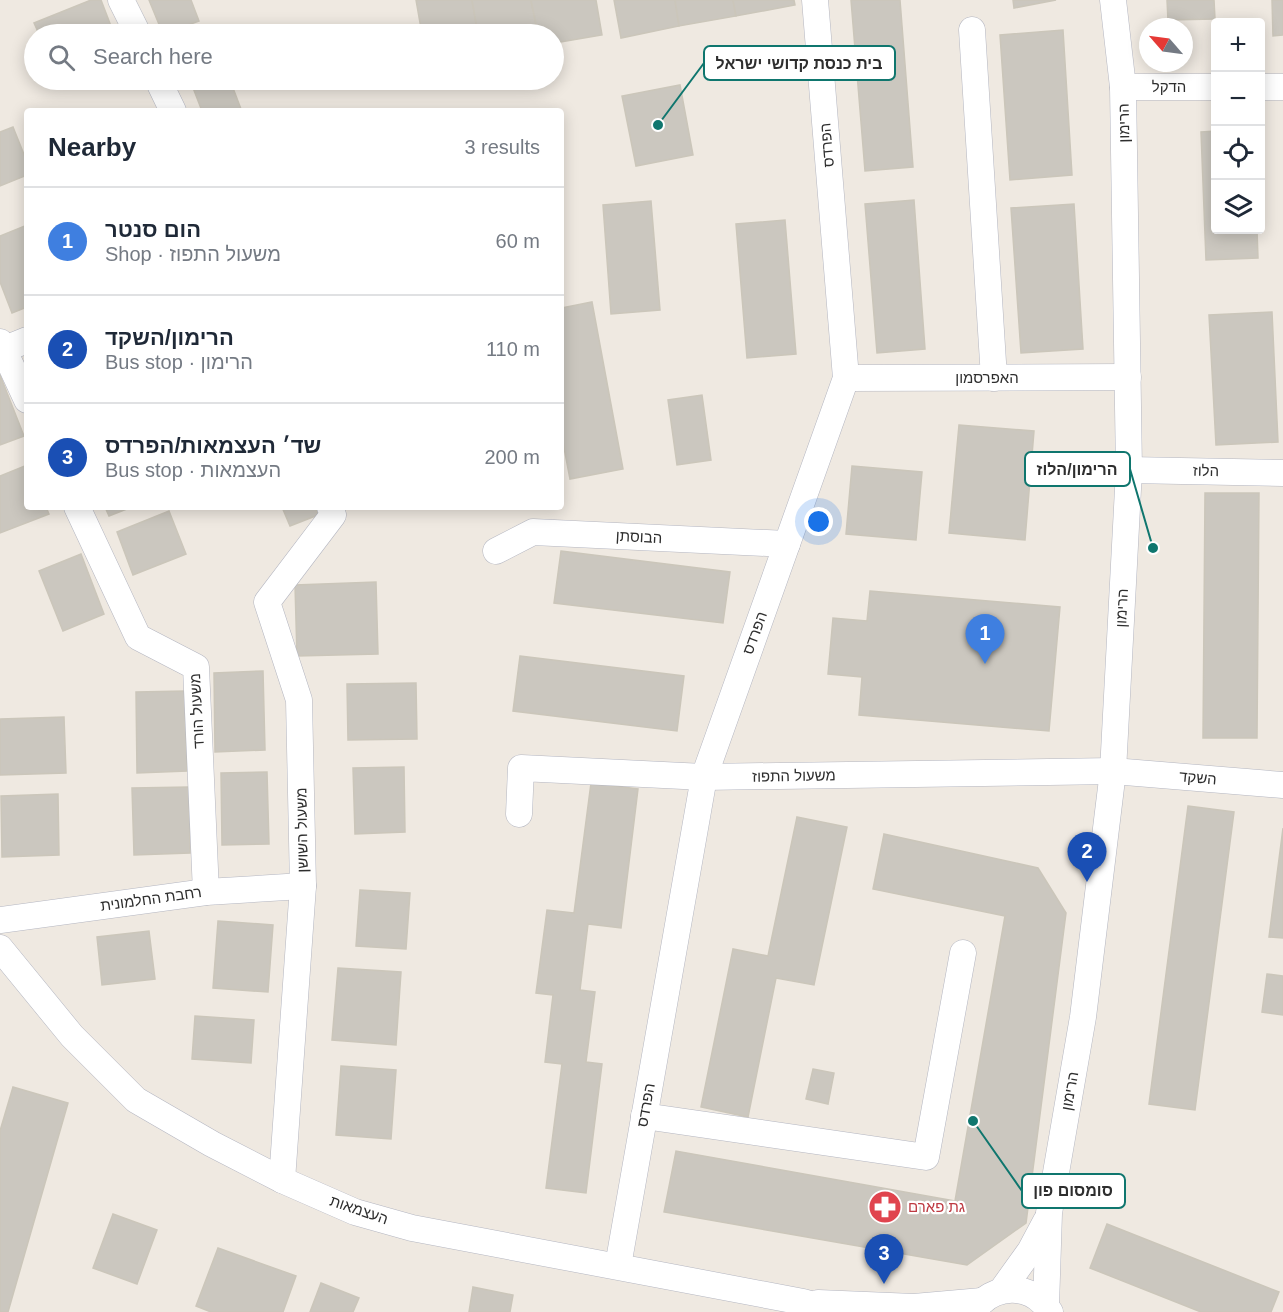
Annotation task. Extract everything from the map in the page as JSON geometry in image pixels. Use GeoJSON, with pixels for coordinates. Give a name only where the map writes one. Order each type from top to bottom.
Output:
{"type":"FeatureCollection","features":[{"type":"Feature","properties":{"kind":"street"},"geometry":{"type":"LineString","coordinates":[[122,0],[133,24]]}},
{"type":"Feature","properties":{"kind":"street","name":"הפרדס"},"geometry":{"type":"LineString","coordinates":[[618,1266],[704,777],[846,378],[815,0]]}},
{"type":"Feature","properties":{"kind":"street","name":"הרימון"},"geometry":{"type":"LineString","coordinates":[[1048,1309],[1049,1213],[1083,1017],[1113,771],[1129,470],[1123,87],[1113,0]]}},
{"type":"Feature","properties":{"kind":"street"},"geometry":{"type":"LineString","coordinates":[[972,30],[994,378]]}},
{"type":"Feature","properties":{"kind":"street","name":"הדקל"},"geometry":{"type":"LineString","coordinates":[[1123,87],[1211,87]]}},
{"type":"Feature","properties":{"kind":"street"},"geometry":{"type":"LineString","coordinates":[[1265,87],[1283,87]]}},
{"type":"Feature","properties":{"kind":"street"},"geometry":{"type":"LineString","coordinates":[[163,90],[172,108]]}},
{"type":"Feature","properties":{"kind":"street"},"geometry":{"type":"LineString","coordinates":[[8,346],[24,391]]}},
{"type":"Feature","properties":{"kind":"street","name":"האפרסמון"},"geometry":{"type":"LineString","coordinates":[[846,378],[1128,377]]}},
{"type":"Feature","properties":{"kind":"street","name":"הלוז"},"geometry":{"type":"LineString","coordinates":[[1129,470],[1283,472]]}},
{"type":"Feature","properties":{"kind":"street","name":"משעול הורד"},"geometry":{"type":"LineString","coordinates":[[78,510],[138,637],[196,667],[206,892]]}},
{"type":"Feature","properties":{"kind":"street","name":"משעול השושן"},"geometry":{"type":"LineString","coordinates":[[282,1180],[303,886],[299,700],[267,602],[333,515],[331,510]]}},
{"type":"Feature","properties":{"kind":"street","name":"הבוסתן"},"geometry":{"type":"LineString","coordinates":[[496,551],[533,532],[787,544]]}},
{"type":"Feature","properties":{"kind":"street","name":"משעול התפוז"},"geometry":{"type":"LineString","coordinates":[[519,814],[521,768],[704,777],[1113,771]]}},
{"type":"Feature","properties":{"kind":"street","name":"השקד"},"geometry":{"type":"LineString","coordinates":[[1113,771],[1283,784]]}},
{"type":"Feature","properties":{"kind":"street","name":"רחבת החלמונית"},"geometry":{"type":"LineString","coordinates":[[0,920],[206,892],[303,886]]}},
{"type":"Feature","properties":{"kind":"street","name":"העצמאות"},"geometry":{"type":"LineString","coordinates":[[0,948],[72,1036],[136,1100],[212,1144],[282,1180],[355,1212],[412,1228],[803,1302],[838,1312]]}},
{"type":"Feature","properties":{"kind":"street"},"geometry":{"type":"LineString","coordinates":[[644,1116],[926,1157],[963,953]]}},
{"type":"Feature","properties":{"kind":"street","name":"הרימון"},"geometry":{"type":"LineString","coordinates":[[986,1301],[1030,1251],[1049,1213]]}},
{"type":"Feature","properties":{"kind":"street","name":"העצמאות"},"geometry":{"type":"LineString","coordinates":[[803,1302],[914,1306],[986,1301],[1023,1291],[1036,1297],[1048,1309]]}},
{"type":"Feature","properties":{"kind":"building"},"geometry":{"type":"Polygon","coordinates":[[[91,0],[101,0],[110,24],[34,24],[91,0]]]}},
{"type":"Feature","properties":{"kind":"building"},"geometry":{"type":"Polygon","coordinates":[[[149,0],[191,0],[199,21],[191,24],[159,24],[149,0]]]}},
{"type":"Feature","properties":{"kind":"building"},"geometry":{"type":"Polygon","coordinates":[[[416,0],[472,0],[476,24],[420,24],[416,0]]]}},
{"type":"Feature","properties":{"kind":"building"},"geometry":{"type":"Polygon","coordinates":[[[472,0],[531,0],[536,24],[476,24],[472,0]]]}},
{"type":"Feature","properties":{"kind":"building"},"geometry":{"type":"Polygon","coordinates":[[[531,0],[596,0],[602,35],[564,41],[564,24],[536,24],[531,0]]]}},
{"type":"Feature","properties":{"kind":"building"},"geometry":{"type":"Polygon","coordinates":[[[614,0],[675,0],[679,26],[621,38],[614,0]]]}},
{"type":"Feature","properties":{"kind":"building"},"geometry":{"type":"Polygon","coordinates":[[[675,0],[733,0],[736,16],[679,26],[675,0]]]}},
{"type":"Feature","properties":{"kind":"building"},"geometry":{"type":"Polygon","coordinates":[[[733,0],[794,0],[795,5],[736,16],[733,0]]]}},
{"type":"Feature","properties":{"kind":"building"},"geometry":{"type":"Polygon","coordinates":[[[851,0],[900,0],[913,167],[865,171],[851,0]]]}},
{"type":"Feature","properties":{"kind":"building"},"geometry":{"type":"Polygon","coordinates":[[[1013,0],[1056,0],[1014,8],[1013,0]]]}},
{"type":"Feature","properties":{"kind":"building"},"geometry":{"type":"Polygon","coordinates":[[[1167,0],[1214,0],[1215,18],[1168,18],[1167,0]]]}},
{"type":"Feature","properties":{"kind":"building"},"geometry":{"type":"Polygon","coordinates":[[[1272,0],[1283,0],[1283,35],[1273,36],[1272,0]]]}},
{"type":"Feature","properties":{"kind":"building"},"geometry":{"type":"Polygon","coordinates":[[[1063,30],[1072,175],[1010,180],[1000,35],[1063,30]]]}},
{"type":"Feature","properties":{"kind":"building"},"geometry":{"type":"Polygon","coordinates":[[[680,85],[693,155],[636,166],[622,96],[680,85]]]}},
{"type":"Feature","properties":{"kind":"building"},"geometry":{"type":"Polygon","coordinates":[[[194,90],[234,90],[241,108],[201,108],[194,90]]]}},
{"type":"Feature","properties":{"kind":"building"},"geometry":{"type":"Polygon","coordinates":[[[13,127],[24,154],[24,176],[0,186],[0,132],[13,127]]]}},
{"type":"Feature","properties":{"kind":"building"},"geometry":{"type":"Polygon","coordinates":[[[1211,131],[1211,234],[1257,234],[1258,258],[1206,260],[1201,132],[1211,131]]]}},
{"type":"Feature","properties":{"kind":"building"},"geometry":{"type":"Polygon","coordinates":[[[914,200],[925,349],[877,353],[865,204],[914,200]]]}},
{"type":"Feature","properties":{"kind":"building"},"geometry":{"type":"Polygon","coordinates":[[[651,201],[660,310],[611,314],[603,205],[651,201]]]}},
{"type":"Feature","properties":{"kind":"building"},"geometry":{"type":"Polygon","coordinates":[[[1074,204],[1083,349],[1021,353],[1011,208],[1074,204]]]}},
{"type":"Feature","properties":{"kind":"building"},"geometry":{"type":"Polygon","coordinates":[[[785,220],[796,354],[747,358],[736,224],[785,220]]]}},
{"type":"Feature","properties":{"kind":"building"},"geometry":{"type":"Polygon","coordinates":[[[24,226],[24,308],[12,313],[0,282],[0,236],[24,226]]]}},
{"type":"Feature","properties":{"kind":"building"},"geometry":{"type":"Polygon","coordinates":[[[592,302],[623,469],[570,479],[564,448],[564,307],[592,302]]]}},
{"type":"Feature","properties":{"kind":"building"},"geometry":{"type":"Polygon","coordinates":[[[1272,312],[1278,442],[1216,445],[1209,315],[1272,312]]]}},
{"type":"Feature","properties":{"kind":"building"},"geometry":{"type":"Polygon","coordinates":[[[0,375],[24,436],[0,445],[0,375]]]}},
{"type":"Feature","properties":{"kind":"building"},"geometry":{"type":"Polygon","coordinates":[[[702,395],[711,460],[677,465],[668,400],[702,395]]]}},
{"type":"Feature","properties":{"kind":"building"},"geometry":{"type":"Polygon","coordinates":[[[959,425],[1034,431],[1025,540],[949,533],[959,425]]]}},
{"type":"Feature","properties":{"kind":"building"},"geometry":{"type":"Polygon","coordinates":[[[24,466],[24,510],[47,510],[49,514],[0,533],[0,476],[24,466]]]}},
{"type":"Feature","properties":{"kind":"building"},"geometry":{"type":"Polygon","coordinates":[[[852,466],[922,472],[916,540],[846,534],[852,466]]]}},
{"type":"Feature","properties":{"kind":"building"},"geometry":{"type":"Polygon","coordinates":[[[1205,493],[1259,493],[1257,738],[1203,738],[1205,493]]]}},
{"type":"Feature","properties":{"kind":"building"},"geometry":{"type":"Polygon","coordinates":[[[106,510],[124,510],[109,516],[106,510]]]}},
{"type":"Feature","properties":{"kind":"building"},"geometry":{"type":"Polygon","coordinates":[[[283,510],[316,510],[318,515],[290,526],[283,510]]]}},
{"type":"Feature","properties":{"kind":"building"},"geometry":{"type":"Polygon","coordinates":[[[169,511],[186,554],[133,575],[117,532],[169,511]]]}},
{"type":"Feature","properties":{"kind":"building"},"geometry":{"type":"Polygon","coordinates":[[[561,551],[730,572],[723,623],[554,603],[561,551]]]}},
{"type":"Feature","properties":{"kind":"building"},"geometry":{"type":"Polygon","coordinates":[[[81,554],[104,614],[63,631],[39,571],[81,554]]]}},
{"type":"Feature","properties":{"kind":"building"},"geometry":{"type":"Polygon","coordinates":[[[376,582],[378,654],[297,656],[295,585],[376,582]]]}},
{"type":"Feature","properties":{"kind":"building"},"geometry":{"type":"Polygon","coordinates":[[[870,591],[1060,607],[1049,731],[859,715],[862,677],[828,674],[833,618],[867,621],[870,591]]]}},
{"type":"Feature","properties":{"kind":"building"},"geometry":{"type":"Polygon","coordinates":[[[520,656],[684,676],[677,731],[513,711],[520,656]]]}},
{"type":"Feature","properties":{"kind":"building"},"geometry":{"type":"Polygon","coordinates":[[[263,671],[265,750],[215,752],[214,673],[263,671]]]}},
{"type":"Feature","properties":{"kind":"building"},"geometry":{"type":"Polygon","coordinates":[[[416,683],[417,739],[348,740],[347,684],[416,683]]]}},
{"type":"Feature","properties":{"kind":"building"},"geometry":{"type":"Polygon","coordinates":[[[185,691],[187,771],[137,773],[136,692],[185,691]]]}},
{"type":"Feature","properties":{"kind":"building"},"geometry":{"type":"Polygon","coordinates":[[[64,717],[66,773],[0,775],[0,719],[64,717]]]}},
{"type":"Feature","properties":{"kind":"building"},"geometry":{"type":"Polygon","coordinates":[[[404,767],[405,832],[355,834],[353,768],[404,767]]]}},
{"type":"Feature","properties":{"kind":"building"},"geometry":{"type":"Polygon","coordinates":[[[267,772],[269,844],[222,845],[221,773],[267,772]]]}},
{"type":"Feature","properties":{"kind":"building"},"geometry":{"type":"Polygon","coordinates":[[[591,783],[638,789],[621,928],[588,924],[580,990],[595,992],[586,1062],[602,1064],[586,1193],[546,1188],[562,1064],[545,1062],[553,995],[536,993],[547,910],[574,913],[591,783]]]}},
{"type":"Feature","properties":{"kind":"building"},"geometry":{"type":"Polygon","coordinates":[[[189,787],[190,853],[134,855],[132,788],[189,787]]]}},
{"type":"Feature","properties":{"kind":"building"},"geometry":{"type":"Polygon","coordinates":[[[58,794],[59,855],[2,857],[1,796],[58,794]]]}},
{"type":"Feature","properties":{"kind":"building"},"geometry":{"type":"Polygon","coordinates":[[[1188,806],[1234,812],[1195,1110],[1149,1104],[1188,806]]]}},
{"type":"Feature","properties":{"kind":"building"},"geometry":{"type":"Polygon","coordinates":[[[797,817],[847,827],[814,985],[776,978],[748,1117],[701,1107],[733,949],[768,956],[797,817]]]}},
{"type":"Feature","properties":{"kind":"building"},"geometry":{"type":"Polygon","coordinates":[[[1283,828],[1283,938],[1269,937],[1283,828]]]}},
{"type":"Feature","properties":{"kind":"building"},"geometry":{"type":"Polygon","coordinates":[[[884,834],[1038,868],[1066,913],[1026,1223],[967,1265],[664,1212],[676,1151],[955,1201],[1005,916],[873,889],[884,834]]]}},
{"type":"Feature","properties":{"kind":"building"},"geometry":{"type":"Polygon","coordinates":[[[360,890],[410,893],[406,949],[356,946],[360,890]]]}},
{"type":"Feature","properties":{"kind":"building"},"geometry":{"type":"Polygon","coordinates":[[[218,921],[273,925],[268,992],[213,988],[218,921]]]}},
{"type":"Feature","properties":{"kind":"building"},"geometry":{"type":"Polygon","coordinates":[[[149,931],[155,979],[102,985],[97,937],[149,931]]]}},
{"type":"Feature","properties":{"kind":"building"},"geometry":{"type":"Polygon","coordinates":[[[338,968],[401,972],[396,1045],[332,1040],[338,968]]]}},
{"type":"Feature","properties":{"kind":"building"},"geometry":{"type":"Polygon","coordinates":[[[1267,974],[1283,976],[1283,1015],[1262,1012],[1267,974]]]}},
{"type":"Feature","properties":{"kind":"building"},"geometry":{"type":"Polygon","coordinates":[[[195,1016],[254,1020],[251,1063],[192,1059],[195,1016]]]}},
{"type":"Feature","properties":{"kind":"building"},"geometry":{"type":"Polygon","coordinates":[[[341,1066],[396,1070],[391,1139],[336,1135],[341,1066]]]}},
{"type":"Feature","properties":{"kind":"building"},"geometry":{"type":"Polygon","coordinates":[[[813,1069],[834,1073],[828,1104],[806,1099],[813,1069]]]}},
{"type":"Feature","properties":{"kind":"building"},"geometry":{"type":"Polygon","coordinates":[[[13,1087],[68,1103],[8,1312],[0,1312],[0,1131],[13,1087]]]}},
{"type":"Feature","properties":{"kind":"building"},"geometry":{"type":"Polygon","coordinates":[[[113,1214],[157,1230],[137,1284],[93,1268],[113,1214]]]}},
{"type":"Feature","properties":{"kind":"building"},"geometry":{"type":"Polygon","coordinates":[[[1107,1224],[1279,1292],[1271,1312],[1201,1312],[1090,1268],[1107,1224]]]}},
{"type":"Feature","properties":{"kind":"building"},"geometry":{"type":"Polygon","coordinates":[[[218,1248],[296,1276],[283,1312],[211,1312],[196,1306],[218,1248]]]}},
{"type":"Feature","properties":{"kind":"building"},"geometry":{"type":"Polygon","coordinates":[[[321,1283],[359,1298],[353,1312],[310,1312],[321,1283]]]}},
{"type":"Feature","properties":{"kind":"building"},"geometry":{"type":"Polygon","coordinates":[[[473,1287],[513,1295],[510,1312],[469,1312],[473,1287]]]}},
{"type":"Feature","properties":{"kind":"place","name":"בית כנסת קדושי ישראל"},"geometry":{"type":"Point","coordinates":[658,125]}},
{"type":"Feature","properties":{"kind":"place","name":"הרימון/הלוז"},"geometry":{"type":"Point","coordinates":[1153,548]}},
{"type":"Feature","properties":{"kind":"place","name":"הום סנטר"},"geometry":{"type":"Point","coordinates":[985,664]}},
{"type":"Feature","properties":{"kind":"place","name":"הרימון/השקד"},"geometry":{"type":"Point","coordinates":[1087,882]}},
{"type":"Feature","properties":{"kind":"place","name":"סומסום פון"},"geometry":{"type":"Point","coordinates":[973,1121]}},
{"type":"Feature","properties":{"kind":"place","name":"גת פארם"},"geometry":{"type":"Point","coordinates":[885,1207]}},
{"type":"Feature","properties":{"kind":"place","name":"שד׳ העצמאות/הפרדס"},"geometry":{"type":"Point","coordinates":[884,1284]}}]}
